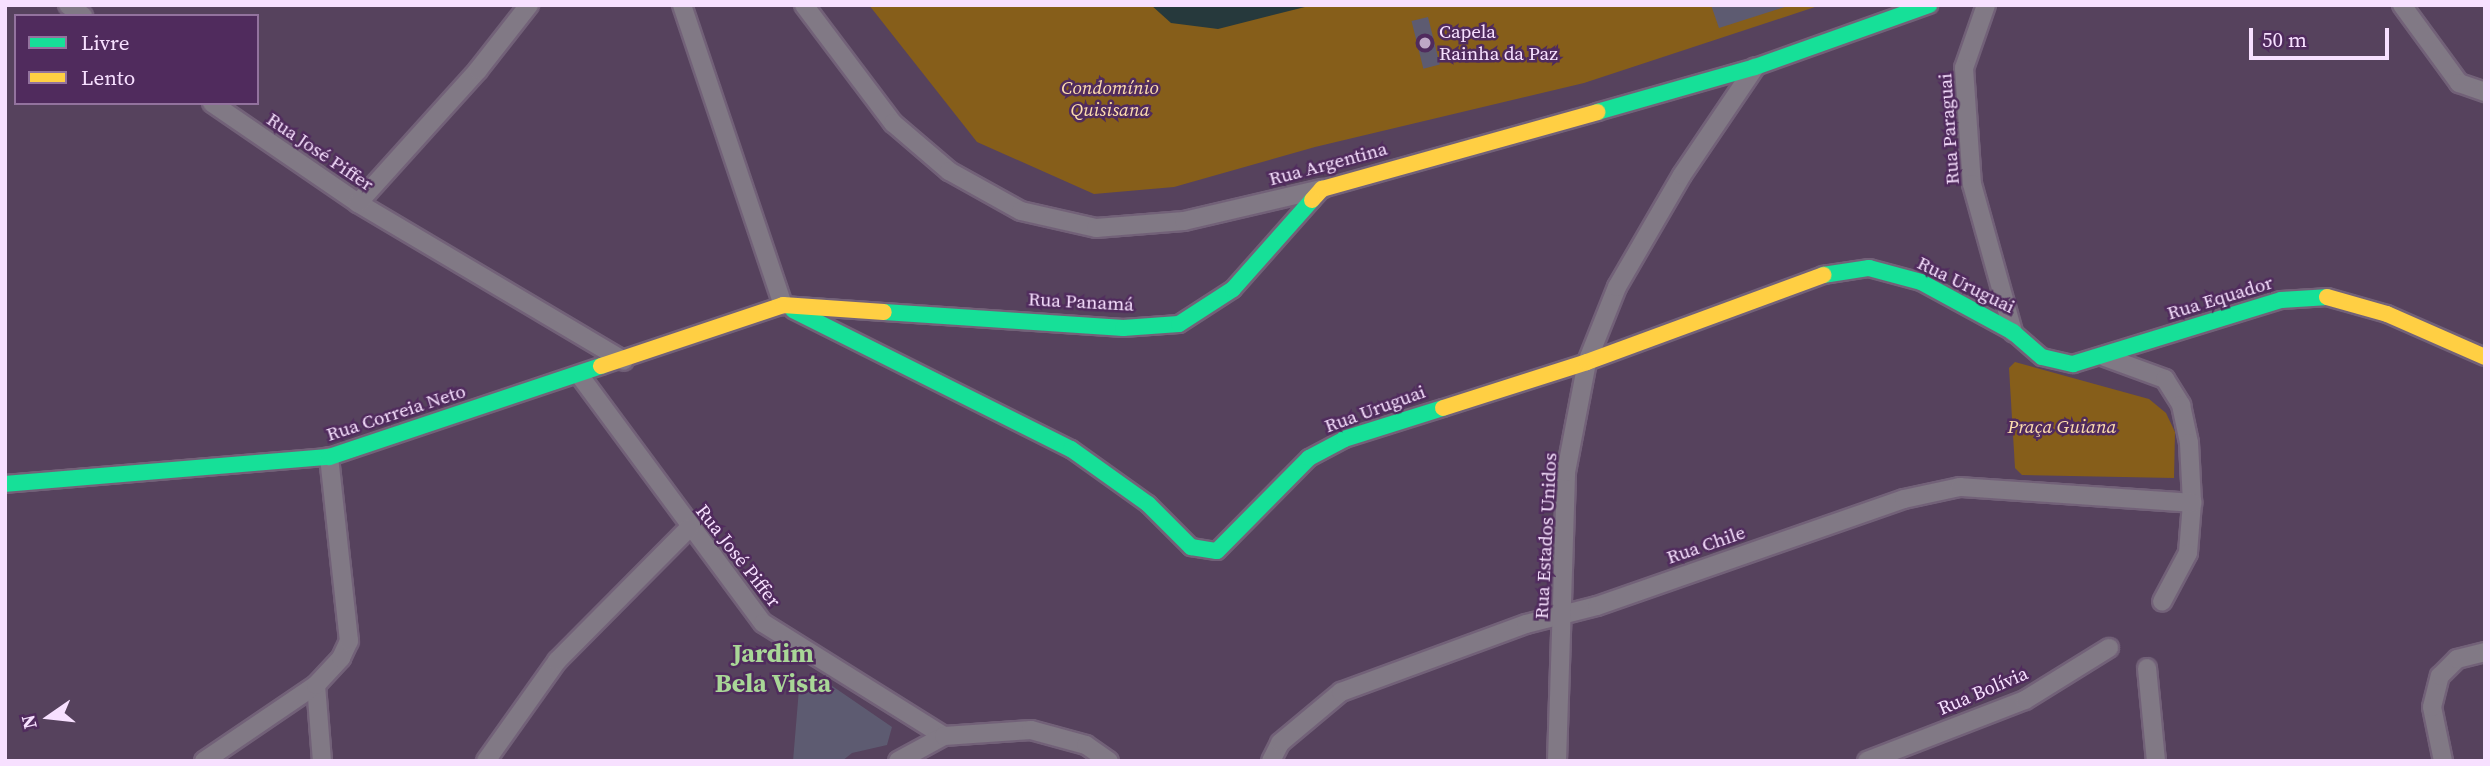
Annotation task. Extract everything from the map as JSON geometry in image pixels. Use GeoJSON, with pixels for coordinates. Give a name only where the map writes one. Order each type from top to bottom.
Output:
{"type":"FeatureCollection","features":[{"type":"Feature","properties":{"kind":"street"},"geometry":{"type":"LineString","coordinates":[[358,203],[478,70],[529,5]]}},
{"type":"Feature","properties":{"kind":"street"},"geometry":{"type":"LineString","coordinates":[[682,5],[783,305]]}},
{"type":"Feature","properties":{"kind":"street","name":"Rua Argentina"},"geometry":{"type":"LineString","coordinates":[[804,5],[893,123],[949,171],[1021,211],[1096,228],[1184,221],[1322,189],[1755,67],[1929,5]]}},
{"type":"Feature","properties":{"kind":"street","name":"Rua Paraguai"},"geometry":{"type":"LineString","coordinates":[[1986,5],[1964,68],[1972,184],[2013,332]]}},
{"type":"Feature","properties":{"kind":"street"},"geometry":{"type":"LineString","coordinates":[[2402,5],[2459,83],[2485,92]]}},
{"type":"Feature","properties":{"kind":"street","name":"Rua Estados Unidos"},"geometry":{"type":"LineString","coordinates":[[1557,761],[1564,615],[1566,472],[1587,362],[1617,287],[1682,174],[1755,67]]}},
{"type":"Feature","properties":{"kind":"street","name":"Rua José Piffer"},"geometry":{"type":"LineString","coordinates":[[215,105],[358,203],[624,361]]}},
{"type":"Feature","properties":{"kind":"street","name":"Rua Panamá"},"geometry":{"type":"LineString","coordinates":[[783,305],[1123,328],[1179,324],[1233,289],[1322,189]]}},
{"type":"Feature","properties":{"kind":"street","name":"Rua Uruguai"},"geometry":{"type":"LineString","coordinates":[[783,305],[1071,449],[1148,504],[1191,547],[1217,551],[1309,458],[1344,439],[1587,362],[1828,273],[1869,268],[1921,282],[2013,332]]}},
{"type":"Feature","properties":{"kind":"street","name":"Rua Equador"},"geometry":{"type":"LineString","coordinates":[[2013,332],[2042,357],[2073,364],[2105,357],[2281,300],[2319,295],[2387,314],[2485,357]]}},
{"type":"Feature","properties":{"kind":"street","name":"Rua Correia Neto"},"geometry":{"type":"LineString","coordinates":[[5,484],[328,457],[580,376],[783,305]]}},
{"type":"Feature","properties":{"kind":"street"},"geometry":{"type":"LineString","coordinates":[[2105,357],[2165,379],[2181,405],[2189,443],[2192,503],[2188,554],[2162,602]]}},
{"type":"Feature","properties":{"kind":"street","name":"Rua José Piffer"},"geometry":{"type":"LineString","coordinates":[[580,376],[690,528],[763,623],[944,736]]}},
{"type":"Feature","properties":{"kind":"street"},"geometry":{"type":"LineString","coordinates":[[204,761],[316,685],[341,658],[349,641],[328,457]]}},
{"type":"Feature","properties":{"kind":"street","name":"Rua Chile"},"geometry":{"type":"LineString","coordinates":[[1271,761],[1280,743],[1341,692],[1525,624],[1564,615],[1903,499],[1960,487],[2192,503]]}},
{"type":"Feature","properties":{"kind":"street"},"geometry":{"type":"LineString","coordinates":[[486,761],[557,661],[690,528]]}},
{"type":"Feature","properties":{"kind":"street","name":"Rua Bolívia"},"geometry":{"type":"LineString","coordinates":[[1875,759],[2025,700],[2109,648]]}},
{"type":"Feature","properties":{"kind":"street"},"geometry":{"type":"LineString","coordinates":[[2443,761],[2432,707],[2440,676],[2457,659],[2485,652]]}},
{"type":"Feature","properties":{"kind":"street"},"geometry":{"type":"LineString","coordinates":[[2147,668],[2156,761]]}},
{"type":"Feature","properties":{"kind":"street"},"geometry":{"type":"LineString","coordinates":[[316,685],[322,761]]}},
{"type":"Feature","properties":{"kind":"street"},"geometry":{"type":"LineString","coordinates":[[898,761],[944,736],[1031,730],[1086,746],[1109,761]]}},
{"type":"Feature","properties":{"kind":"green space","name":"Condomínio Quisisana"},"geometry":{"type":"Polygon","coordinates":[[[869,5],[1821,5],[1584,83],[1315,147],[1174,187],[1094,194],[977,142],[869,5]]]}},
{"type":"Feature","properties":{"kind":"green space","name":"Praça Guiana"},"geometry":{"type":"Polygon","coordinates":[[[2015,362],[2149,399],[2166,413],[2175,432],[2174,478],[2022,475],[2015,468],[2009,368],[2015,362]]]}},
{"type":"Feature","properties":{"kind":"shaded area"},"geometry":{"type":"Polygon","coordinates":[[[1151,5],[1313,5],[1218,29],[1171,23],[1151,5]]]}},
{"type":"Feature","properties":{"kind":"building"},"geometry":{"type":"Polygon","coordinates":[[[1711,5],[1788,5],[1788,6],[1719,28],[1711,5]]]}},
{"type":"Feature","properties":{"kind":"building","name":"Capela Rainha da Paz"},"geometry":{"type":"Polygon","coordinates":[[[1428,17],[1440,65],[1423,69],[1412,21],[1428,17]]]}},
{"type":"Feature","properties":{"kind":"building"},"geometry":{"type":"Polygon","coordinates":[[[822,679],[892,727],[887,745],[852,753],[842,761],[793,761],[799,689],[822,679]]]}},
{"type":"Feature","properties":{"kind":"traffic: fast"},"geometry":{"type":"LineString","coordinates":[[1597,112],[1755,67],[1929,5]]}},
{"type":"Feature","properties":{"kind":"traffic: fast"},"geometry":{"type":"LineString","coordinates":[[884,312],[1123,328],[1179,324],[1233,289],[1312,200]]}},
{"type":"Feature","properties":{"kind":"traffic: fast"},"geometry":{"type":"LineString","coordinates":[[1823,275],[1869,268],[1921,282],[2013,332],[2042,357],[2073,364],[2281,300],[2327,297]]}},
{"type":"Feature","properties":{"kind":"traffic: fast"},"geometry":{"type":"LineString","coordinates":[[793,310],[1071,449],[1148,504],[1191,547],[1217,551],[1309,458],[1344,439],[1443,408]]}},
{"type":"Feature","properties":{"kind":"traffic: fast"},"geometry":{"type":"LineString","coordinates":[[5,484],[329,457],[601,366]]}},
{"type":"Feature","properties":{"kind":"traffic: slow"},"geometry":{"type":"LineString","coordinates":[[1312,200],[1322,189],[1597,112]]}},
{"type":"Feature","properties":{"kind":"traffic: slow"},"geometry":{"type":"LineString","coordinates":[[1443,408],[1587,362],[1823,275]]}},
{"type":"Feature","properties":{"kind":"traffic: slow"},"geometry":{"type":"LineString","coordinates":[[2327,297],[2387,314],[2485,357]]}},
{"type":"Feature","properties":{"kind":"traffic: slow"},"geometry":{"type":"LineString","coordinates":[[601,366],[783,305],[884,312]]}},
{"type":"Feature","properties":{"kind":"place","name":"Capela Rainha da Paz"},"geometry":{"type":"Point","coordinates":[1425,43]}},
{"type":"Feature","properties":{"kind":"district","name":"Jardim Bela Vista"},"geometry":{"type":"Point","coordinates":[773,669]}}]}
